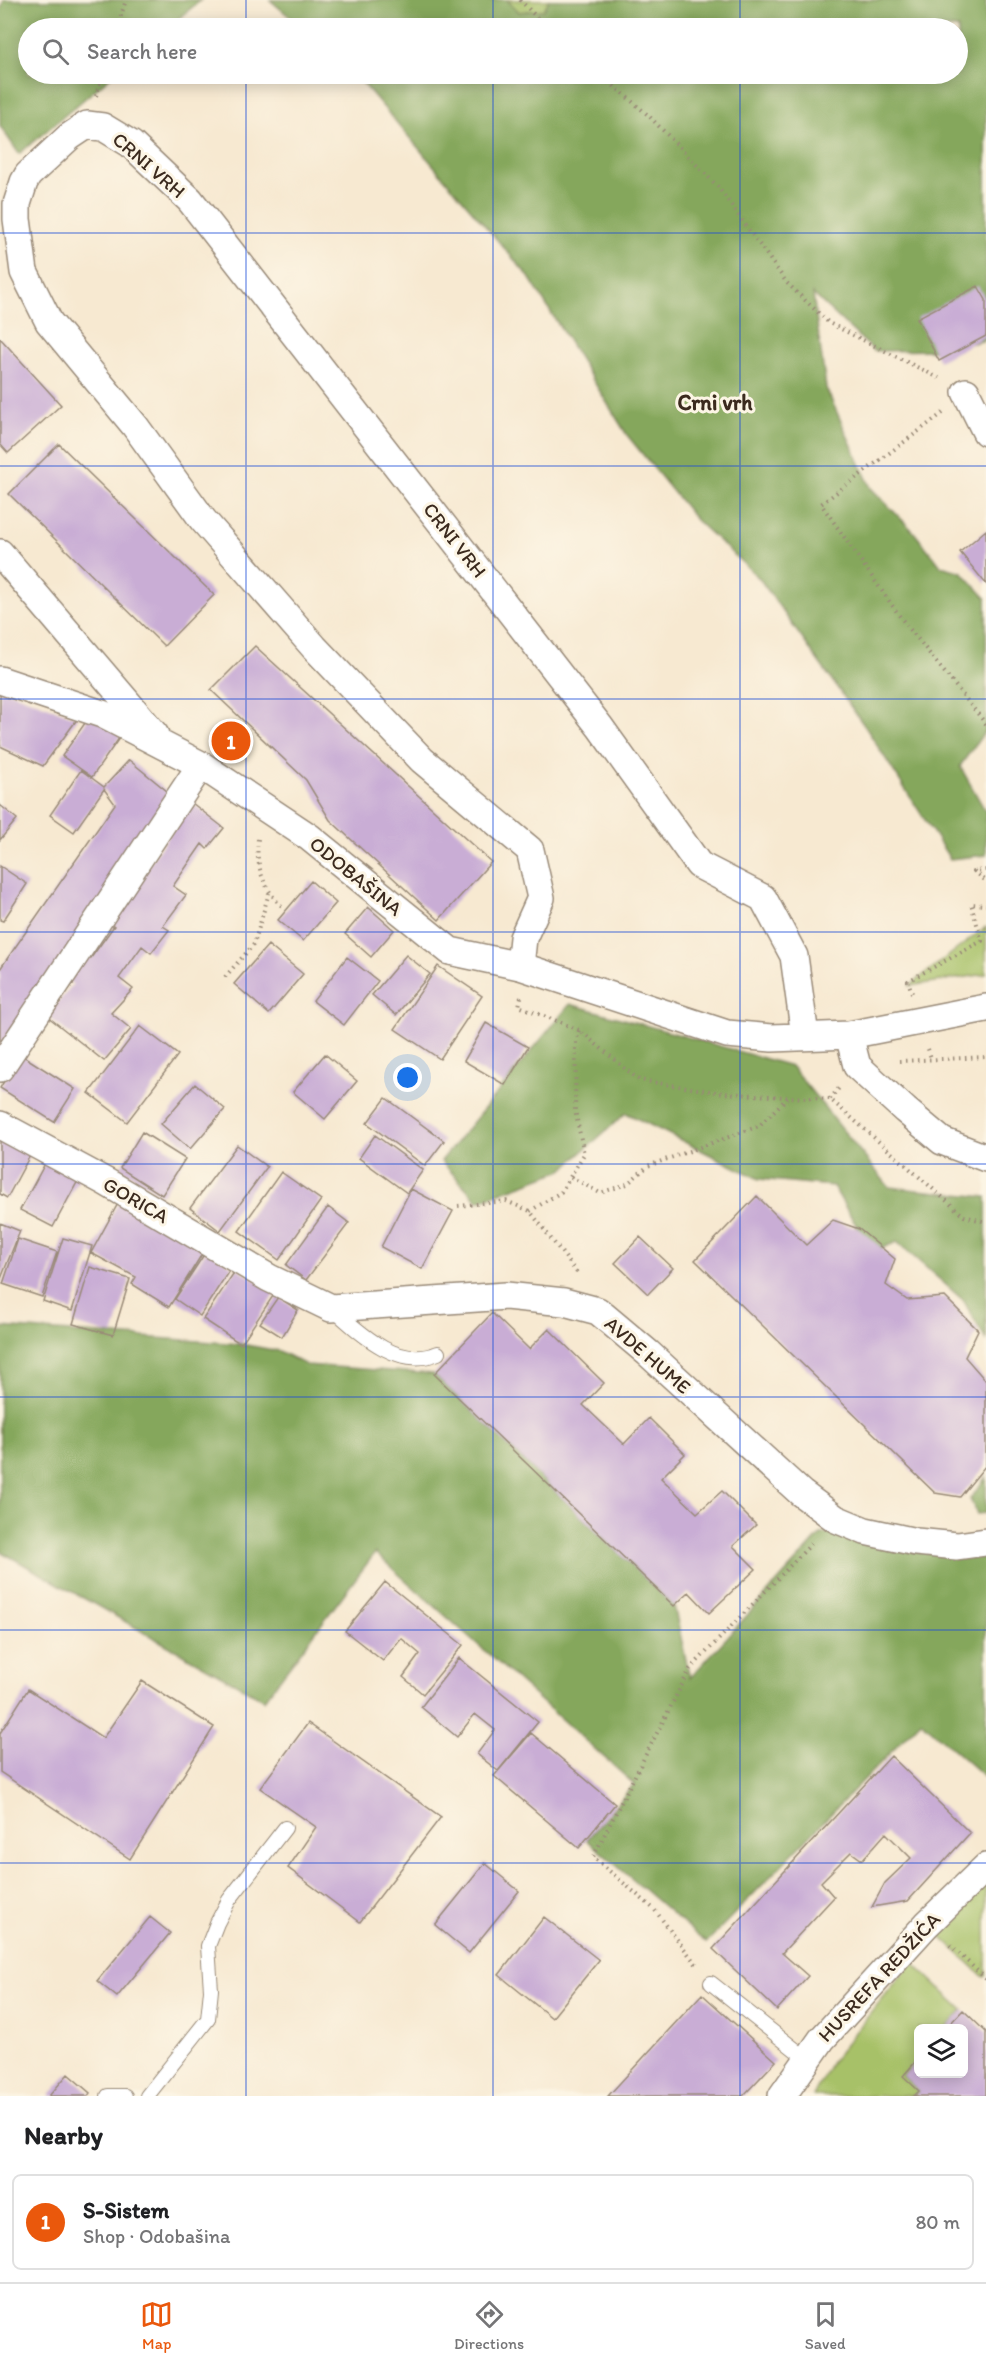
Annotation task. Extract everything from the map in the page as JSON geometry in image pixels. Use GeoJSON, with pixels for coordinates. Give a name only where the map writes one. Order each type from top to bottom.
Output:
{"type":"FeatureCollection","features":[{"type":"Feature","properties":{"kind":"street","name":"CRNI VRH"},"geometry":{"type":"LineString","coordinates":[[520,966],[523,938],[541,898],[530,850],[422,760],[314,647],[203,520],[135,426],[49,322],[24,272],[17,204],[28,175],[69,137],[87,125],[103,127],[130,144],[190,200],[600,727],[699,865],[763,898],[794,956],[806,1036]]}},
{"type":"Feature","properties":{"kind":"street"},"geometry":{"type":"LineString","coordinates":[[966,392],[986,432]]}},
{"type":"Feature","properties":{"kind":"street","name":"ODOBAŠINA"},"geometry":{"type":"LineString","coordinates":[[0,554],[164,745]]}},
{"type":"Feature","properties":{"kind":"street","name":"ODOBAŠINA"},"geometry":{"type":"LineString","coordinates":[[0,680],[102,714],[201,765],[309,837],[450,951],[520,966],[727,1034],[772,1038],[849,1035],[986,1008]]}},
{"type":"Feature","properties":{"kind":"street"},"geometry":{"type":"LineString","coordinates":[[0,1068],[201,765]]}},
{"type":"Feature","properties":{"kind":"street"},"geometry":{"type":"LineString","coordinates":[[849,1035],[857,1066],[905,1110],[942,1141],[986,1158]]}},
{"type":"Feature","properties":{"kind":"street","name":"GORICA"},"geometry":{"type":"LineString","coordinates":[[0,1125],[106,1182],[269,1278]]}},
{"type":"Feature","properties":{"kind":"street","name":"AVDE HUME"},"geometry":{"type":"LineString","coordinates":[[269,1278],[331,1308],[506,1296],[564,1302],[598,1311],[648,1353],[801,1493],[836,1520],[865,1531],[916,1542],[957,1546],[986,1542]]}},
{"type":"Feature","properties":{"kind":"street","name":"HUSREFA REDŽIĆA"},"geometry":{"type":"LineString","coordinates":[[782,2096],[822,2038],[927,1924],[986,1867]]}},
{"type":"Feature","properties":{"kind":"lane"},"geometry":{"type":"LineString","coordinates":[[331,1308],[356,1330],[391,1353],[428,1357],[438,1353]]}},
{"type":"Feature","properties":{"kind":"lane"},"geometry":{"type":"LineString","coordinates":[[147,2096],[208,2019],[211,1990],[208,1946],[217,1923],[230,1900],[285,1828]]}},
{"type":"Feature","properties":{"kind":"lane"},"geometry":{"type":"LineString","coordinates":[[711,1983],[807,2059]]}},
{"type":"Feature","properties":{"kind":"lane"},"geometry":{"type":"LineString","coordinates":[[108,2096],[125,2096]]}},
{"type":"Feature","properties":{"kind":"path"},"geometry":{"type":"LineString","coordinates":[[120,18],[126,0]]}},
{"type":"Feature","properties":{"kind":"path"},"geometry":{"type":"LineString","coordinates":[[520,0],[537,18]]}},
{"type":"Feature","properties":{"kind":"path"},"geometry":{"type":"LineString","coordinates":[[612,84],[648,115],[718,187],[787,283],[829,323],[966,392],[945,412],[821,504],[902,618],[986,724]]}},
{"type":"Feature","properties":{"kind":"path"},"geometry":{"type":"LineString","coordinates":[[257,831],[257,851],[261,875],[269,893],[284,908]]}},
{"type":"Feature","properties":{"kind":"path"},"geometry":{"type":"LineString","coordinates":[[986,870],[974,871],[986,880]]}},
{"type":"Feature","properties":{"kind":"path"},"geometry":{"type":"LineString","coordinates":[[225,977],[254,944],[269,893]]}},
{"type":"Feature","properties":{"kind":"path"},"geometry":{"type":"LineString","coordinates":[[930,1058],[908,981],[982,941],[971,904],[986,905]]}},
{"type":"Feature","properties":{"kind":"path"},"geometry":{"type":"LineString","coordinates":[[530,1211],[561,1192],[584,1154],[575,1110],[576,1042],[579,1030],[639,1080],[723,1093],[830,1100],[964,1216],[986,1222]]}},
{"type":"Feature","properties":{"kind":"path"},"geometry":{"type":"LineString","coordinates":[[571,1177],[600,1193],[627,1184],[648,1166],[759,1126],[788,1097]]}},
{"type":"Feature","properties":{"kind":"path"},"geometry":{"type":"LineString","coordinates":[[458,1206],[506,1201],[530,1211],[573,1266],[598,1311]]}},
{"type":"Feature","properties":{"kind":"path"},"geometry":{"type":"LineString","coordinates":[[711,1983],[654,1908],[593,1857],[690,1669],[836,1520]]}},
{"type":"Feature","properties":{"kind":"path"},"geometry":{"type":"LineString","coordinates":[[927,1924],[986,1979]]}},
{"type":"Feature","properties":{"kind":"green space"},"geometry":{"type":"Polygon","coordinates":[[[4,0],[201,0],[179,18],[18,18],[18,84],[102,84],[19,154],[0,126],[0,11],[4,0]]]}},
{"type":"Feature","properties":{"kind":"green space"},"geometry":{"type":"Polygon","coordinates":[[[270,0],[507,0],[519,12],[544,10],[549,0],[986,0],[986,340],[942,350],[874,351],[813,294],[826,388],[871,488],[913,531],[941,566],[962,572],[986,598],[986,730],[960,766],[986,812],[986,855],[950,859],[866,728],[759,578],[696,520],[627,435],[529,277],[364,84],[968,84],[968,18],[291,18],[270,0]]]}},
{"type":"Feature","properties":{"kind":"green space"},"geometry":{"type":"Polygon","coordinates":[[[507,0],[549,0],[544,10],[519,12],[507,0]]]}},
{"type":"Feature","properties":{"kind":"green space"},"geometry":{"type":"Polygon","coordinates":[[[986,927],[986,974],[909,986],[986,927]]]}},
{"type":"Feature","properties":{"kind":"green space"},"geometry":{"type":"Polygon","coordinates":[[[570,1004],[791,1066],[889,1187],[986,1197],[986,1340],[963,1300],[897,1242],[872,1252],[833,1186],[759,1179],[626,1113],[562,1170],[478,1201],[441,1161],[570,1004]]]}},
{"type":"Feature","properties":{"kind":"green space"},"geometry":{"type":"Polygon","coordinates":[[[0,1327],[241,1344],[279,1351],[306,1365],[434,1374],[674,1606],[690,1678],[821,1534],[877,1526],[986,1548],[986,1778],[921,1721],[706,1943],[587,1840],[634,1784],[375,1553],[264,1700],[0,1551],[0,1327]]]}},
{"type":"Feature","properties":{"kind":"green space"},"geometry":{"type":"Polygon","coordinates":[[[986,1477],[986,1513],[977,1514],[970,1499],[986,1477]]]}},
{"type":"Feature","properties":{"kind":"green space"},"geometry":{"type":"Polygon","coordinates":[[[986,1867],[986,1976],[984,1977],[927,1924],[986,1867]]]}},
{"type":"Feature","properties":{"kind":"green space"},"geometry":{"type":"Polygon","coordinates":[[[912,1962],[963,2010],[950,2024],[914,2024],[914,2064],[903,2076],[919,2091],[914,2096],[813,2096],[831,2062],[912,1962]]]}},
{"type":"Feature","properties":{"kind":"building"},"geometry":{"type":"Polygon","coordinates":[[[978,286],[986,300],[986,336],[939,361],[917,318],[978,286]]]}},
{"type":"Feature","properties":{"kind":"building"},"geometry":{"type":"Polygon","coordinates":[[[0,338],[61,405],[8,453],[0,444],[0,338]]]}},
{"type":"Feature","properties":{"kind":"building"},"geometry":{"type":"Polygon","coordinates":[[[59,444],[214,595],[164,646],[9,494],[59,444]]]}},
{"type":"Feature","properties":{"kind":"building"},"geometry":{"type":"Polygon","coordinates":[[[986,530],[986,584],[960,552],[986,530]]]}},
{"type":"Feature","properties":{"kind":"building"},"geometry":{"type":"Polygon","coordinates":[[[255,646],[491,862],[439,920],[330,820],[306,780],[211,690],[255,646]]]}},
{"type":"Feature","properties":{"kind":"building"},"geometry":{"type":"Polygon","coordinates":[[[0,688],[78,718],[43,766],[0,746],[0,688]]]}},
{"type":"Feature","properties":{"kind":"building"},"geometry":{"type":"Polygon","coordinates":[[[92,713],[122,734],[92,777],[62,756],[92,713]]]}},
{"type":"Feature","properties":{"kind":"building"},"geometry":{"type":"Polygon","coordinates":[[[129,760],[173,796],[0,1050],[0,969],[115,804],[104,789],[74,832],[50,815],[81,770],[104,787],[129,760]]]}},
{"type":"Feature","properties":{"kind":"building"},"geometry":{"type":"Polygon","coordinates":[[[192,803],[224,828],[207,849],[202,844],[173,886],[186,895],[163,926],[169,930],[151,953],[142,946],[119,978],[133,989],[111,1013],[131,1029],[104,1061],[47,1016],[73,984],[67,980],[86,954],[91,958],[114,926],[108,922],[192,803]]]}},
{"type":"Feature","properties":{"kind":"building"},"geometry":{"type":"Polygon","coordinates":[[[0,805],[17,819],[0,840],[0,805]]]}},
{"type":"Feature","properties":{"kind":"building"},"geometry":{"type":"Polygon","coordinates":[[[0,866],[27,884],[3,921],[0,920],[0,866]]]}},
{"type":"Feature","properties":{"kind":"building"},"geometry":{"type":"Polygon","coordinates":[[[311,881],[336,903],[303,941],[278,920],[311,881]]]}},
{"type":"Feature","properties":{"kind":"building"},"geometry":{"type":"Polygon","coordinates":[[[368,907],[394,930],[371,957],[345,934],[368,907]]]}},
{"type":"Feature","properties":{"kind":"building"},"geometry":{"type":"Polygon","coordinates":[[[268,945],[303,974],[269,1014],[234,984],[268,945]]]}},
{"type":"Feature","properties":{"kind":"building"},"geometry":{"type":"Polygon","coordinates":[[[406,955],[430,974],[396,1015],[372,995],[406,955]]]}},
{"type":"Feature","properties":{"kind":"building"},"geometry":{"type":"Polygon","coordinates":[[[347,957],[378,981],[344,1025],[313,1001],[347,957]]]}},
{"type":"Feature","properties":{"kind":"building"},"geometry":{"type":"Polygon","coordinates":[[[438,966],[482,996],[440,1059],[395,1029],[438,966]]]}},
{"type":"Feature","properties":{"kind":"building"},"geometry":{"type":"Polygon","coordinates":[[[486,1023],[528,1047],[505,1085],[464,1061],[486,1023]]]}},
{"type":"Feature","properties":{"kind":"building"},"geometry":{"type":"Polygon","coordinates":[[[140,1026],[178,1055],[127,1122],[89,1093],[140,1026]]]}},
{"type":"Feature","properties":{"kind":"building"},"geometry":{"type":"Polygon","coordinates":[[[20,1054],[75,1089],[54,1122],[0,1088],[20,1054]]]}},
{"type":"Feature","properties":{"kind":"building"},"geometry":{"type":"Polygon","coordinates":[[[325,1054],[357,1081],[325,1119],[293,1092],[325,1054]]]}},
{"type":"Feature","properties":{"kind":"building"},"geometry":{"type":"Polygon","coordinates":[[[195,1084],[225,1109],[190,1149],[161,1124],[195,1084]]]}},
{"type":"Feature","properties":{"kind":"building"},"geometry":{"type":"Polygon","coordinates":[[[386,1098],[444,1141],[425,1166],[367,1123],[386,1098]]]}},
{"type":"Feature","properties":{"kind":"building"},"geometry":{"type":"Polygon","coordinates":[[[0,1129],[34,1148],[7,1198],[0,1194],[0,1129]]]}},
{"type":"Feature","properties":{"kind":"building"},"geometry":{"type":"Polygon","coordinates":[[[142,1132],[185,1159],[162,1195],[120,1168],[142,1132]]]}},
{"type":"Feature","properties":{"kind":"building"},"geometry":{"type":"Polygon","coordinates":[[[375,1135],[423,1170],[407,1193],[359,1158],[375,1135]]]}},
{"type":"Feature","properties":{"kind":"building"},"geometry":{"type":"Polygon","coordinates":[[[237,1145],[267,1167],[220,1231],[190,1208],[237,1145]]]}},
{"type":"Feature","properties":{"kind":"building"},"geometry":{"type":"Polygon","coordinates":[[[48,1158],[81,1175],[53,1227],[20,1210],[48,1158]]]}},
{"type":"Feature","properties":{"kind":"building"},"geometry":{"type":"Polygon","coordinates":[[[281,1172],[321,1200],[279,1260],[239,1231],[281,1172]]]}},
{"type":"Feature","properties":{"kind":"building"},"geometry":{"type":"Polygon","coordinates":[[[411,1189],[453,1211],[422,1269],[381,1247],[411,1189]]]}},
{"type":"Feature","properties":{"kind":"building"},"geometry":{"type":"Polygon","coordinates":[[[757,1196],[806,1245],[833,1220],[859,1229],[895,1259],[886,1285],[907,1300],[945,1297],[978,1330],[965,1357],[986,1381],[986,1465],[960,1497],[935,1493],[695,1260],[757,1196]]]}},
{"type":"Feature","properties":{"kind":"building"},"geometry":{"type":"Polygon","coordinates":[[[121,1198],[207,1246],[169,1307],[132,1284],[136,1277],[91,1253],[121,1198]]]}},
{"type":"Feature","properties":{"kind":"building"},"geometry":{"type":"Polygon","coordinates":[[[328,1207],[349,1223],[306,1280],[286,1265],[328,1207]]]}},
{"type":"Feature","properties":{"kind":"building"},"geometry":{"type":"Polygon","coordinates":[[[0,1223],[20,1231],[0,1281],[0,1223]]]}},
{"type":"Feature","properties":{"kind":"building"},"geometry":{"type":"Polygon","coordinates":[[[640,1237],[673,1268],[648,1294],[615,1263],[640,1237]]]}},
{"type":"Feature","properties":{"kind":"building"},"geometry":{"type":"Polygon","coordinates":[[[63,1238],[92,1246],[72,1311],[43,1301],[63,1238]]]}},
{"type":"Feature","properties":{"kind":"building"},"geometry":{"type":"Polygon","coordinates":[[[18,1239],[57,1252],[42,1297],[3,1284],[18,1239]]]}},
{"type":"Feature","properties":{"kind":"building"},"geometry":{"type":"Polygon","coordinates":[[[207,1250],[232,1266],[200,1316],[175,1299],[207,1250]]]}},
{"type":"Feature","properties":{"kind":"building"},"geometry":{"type":"Polygon","coordinates":[[[90,1267],[130,1279],[113,1335],[73,1324],[90,1267]]]}},
{"type":"Feature","properties":{"kind":"building"},"geometry":{"type":"Polygon","coordinates":[[[237,1268],[275,1293],[241,1344],[203,1319],[237,1268]]]}},
{"type":"Feature","properties":{"kind":"building"},"geometry":{"type":"Polygon","coordinates":[[[278,1297],[298,1310],[282,1337],[260,1323],[278,1297]]]}},
{"type":"Feature","properties":{"kind":"building"},"geometry":{"type":"Polygon","coordinates":[[[492,1313],[529,1349],[549,1329],[604,1383],[583,1405],[624,1444],[649,1418],[685,1454],[661,1478],[697,1513],[722,1491],[756,1525],[733,1546],[756,1569],[709,1613],[689,1592],[674,1606],[434,1374],[492,1313]]]}},
{"type":"Feature","properties":{"kind":"building"},"geometry":{"type":"Polygon","coordinates":[[[385,1582],[463,1645],[423,1694],[403,1677],[420,1654],[401,1638],[383,1661],[345,1631],[385,1582]]]}},
{"type":"Feature","properties":{"kind":"building"},"geometry":{"type":"Polygon","coordinates":[[[459,1658],[538,1722],[498,1771],[477,1754],[495,1730],[475,1714],[457,1737],[421,1707],[459,1658]]]}},
{"type":"Feature","properties":{"kind":"building"},"geometry":{"type":"Polygon","coordinates":[[[142,1681],[214,1727],[130,1859],[0,1772],[0,1733],[28,1689],[103,1738],[142,1681]]]}},
{"type":"Feature","properties":{"kind":"building"},"geometry":{"type":"Polygon","coordinates":[[[308,1723],[441,1817],[360,1922],[288,1868],[316,1827],[260,1788],[308,1723]]]}},
{"type":"Feature","properties":{"kind":"building"},"geometry":{"type":"Polygon","coordinates":[[[531,1733],[615,1804],[579,1848],[494,1776],[531,1733]]]}},
{"type":"Feature","properties":{"kind":"building"},"geometry":{"type":"Polygon","coordinates":[[[891,1756],[970,1833],[908,1901],[872,1907],[885,1883],[911,1858],[886,1833],[862,1860],[851,1852],[821,1882],[834,1897],[782,1953],[808,1976],[777,2010],[713,1949],[891,1756]]]}},
{"type":"Feature","properties":{"kind":"building"},"geometry":{"type":"Polygon","coordinates":[[[485,1863],[519,1891],[469,1953],[435,1925],[485,1863]]]}},
{"type":"Feature","properties":{"kind":"building"},"geometry":{"type":"Polygon","coordinates":[[[150,1917],[170,1933],[117,1997],[97,1981],[150,1917]]]}},
{"type":"Feature","properties":{"kind":"building"},"geometry":{"type":"Polygon","coordinates":[[[544,1917],[599,1960],[552,2018],[499,1975],[544,1917]]]}},
{"type":"Feature","properties":{"kind":"building"},"geometry":{"type":"Polygon","coordinates":[[[702,1994],[776,2061],[743,2096],[608,2096],[702,1994]]]}},
{"type":"Feature","properties":{"kind":"building"},"geometry":{"type":"Polygon","coordinates":[[[963,2010],[986,2032],[986,2096],[914,2096],[919,2091],[903,2076],[914,2064],[914,2078],[968,2078],[968,2024],[950,2024],[963,2010]]]}},
{"type":"Feature","properties":{"kind":"building"},"geometry":{"type":"Polygon","coordinates":[[[68,2074],[90,2093],[88,2096],[49,2096],[68,2074]]]}},
{"type":"Feature","properties":{"kind":"place","name":"S-Sistem"},"geometry":{"type":"Point","coordinates":[231,741]}},
{"type":"Feature","properties":{"kind":"district","name":"Crni vrh"},"geometry":{"type":"Point","coordinates":[715,402]}}]}
